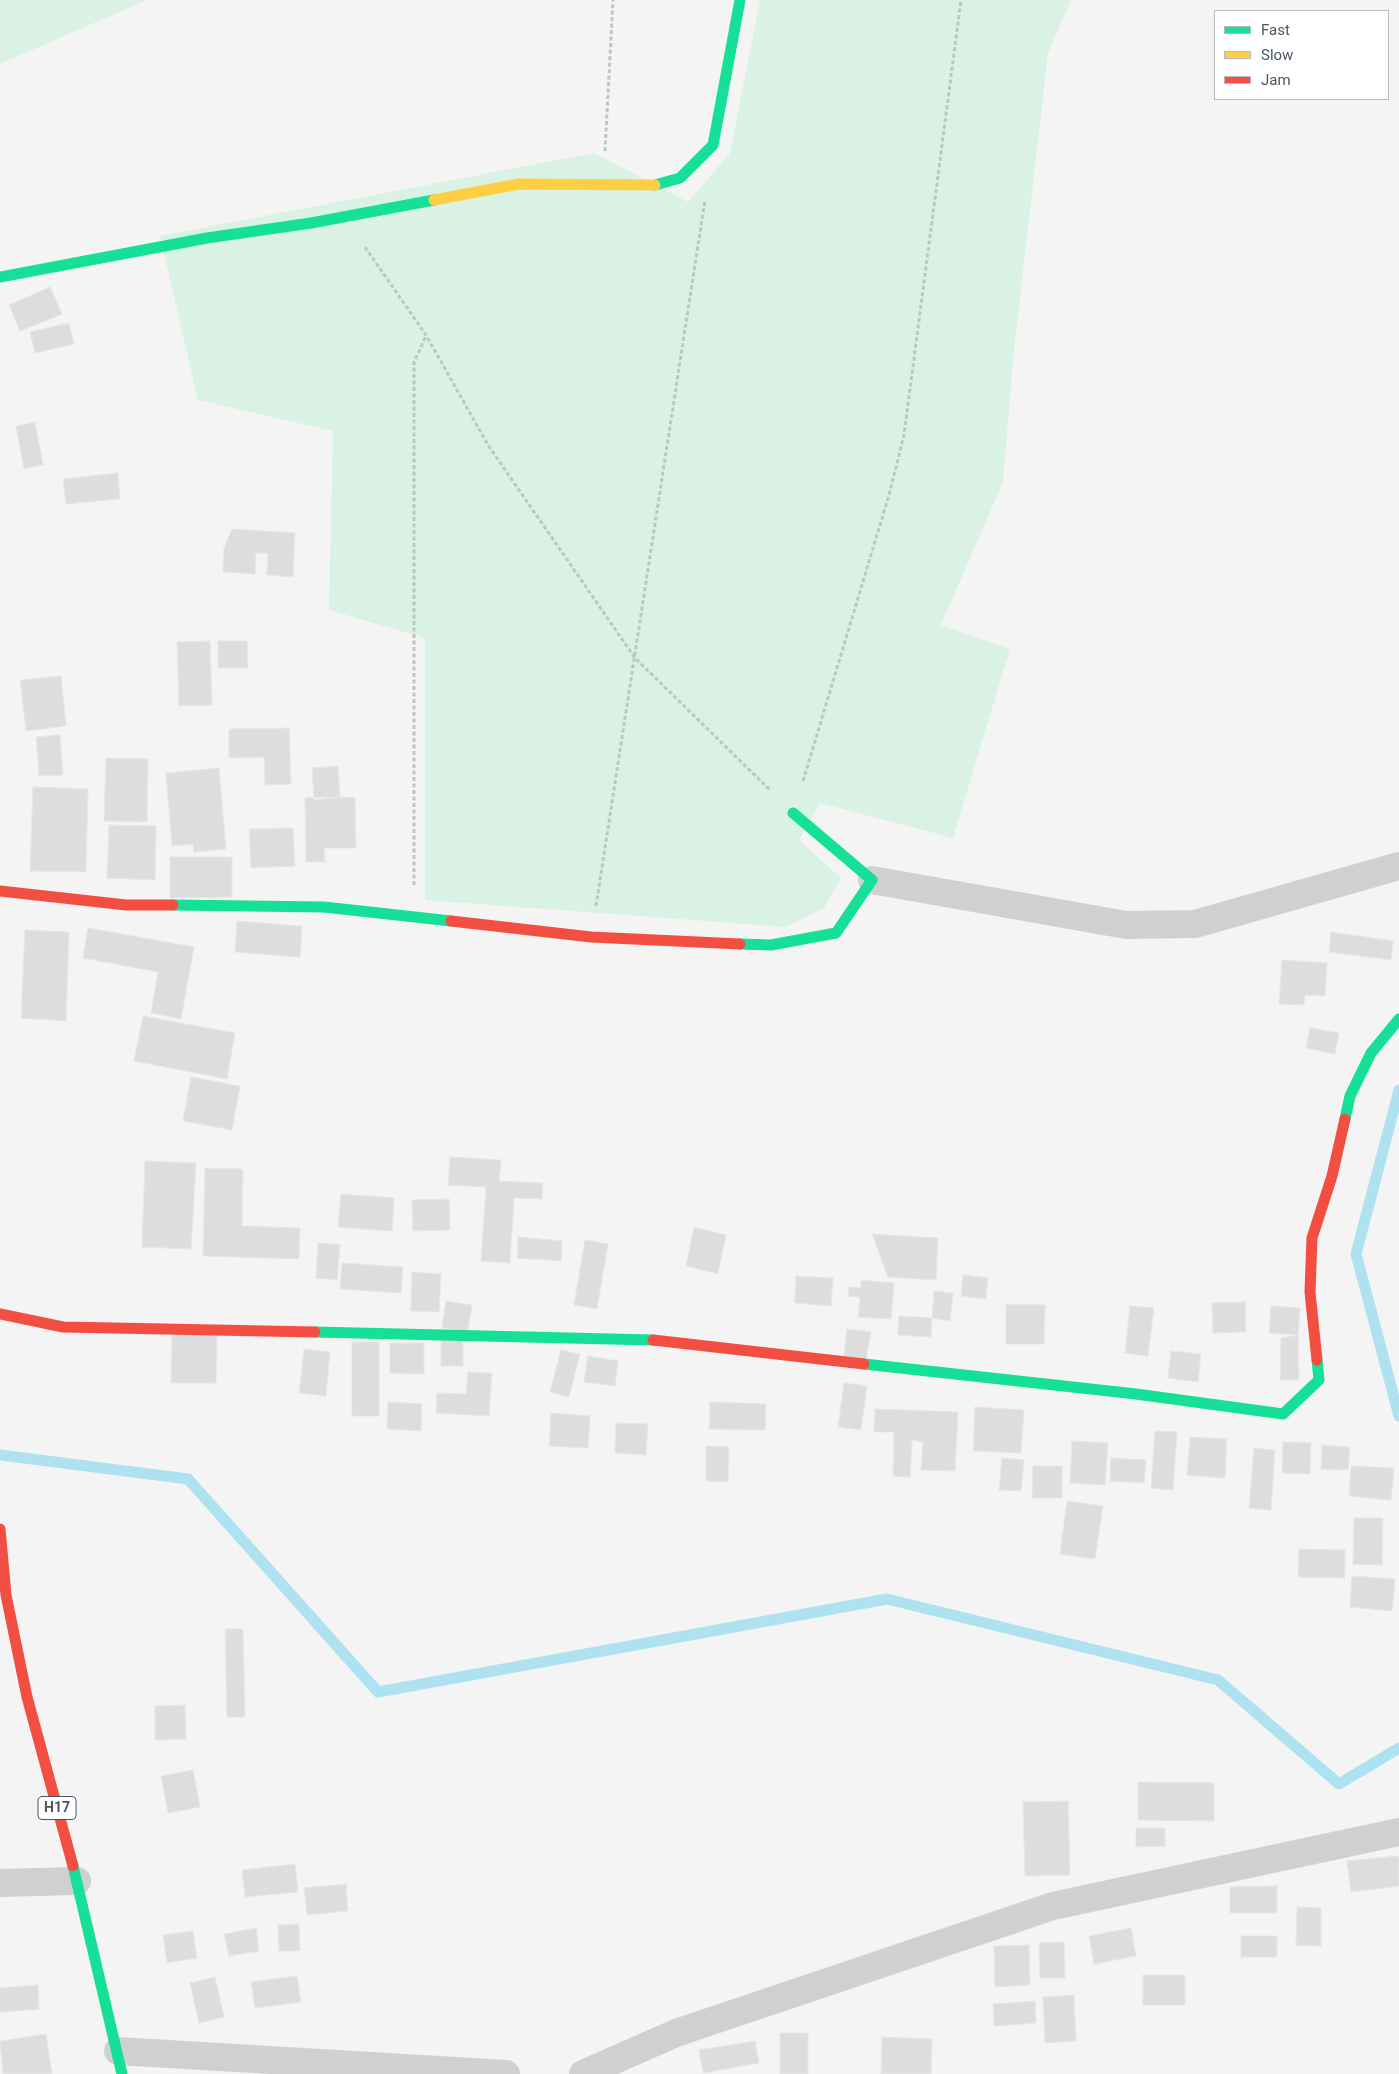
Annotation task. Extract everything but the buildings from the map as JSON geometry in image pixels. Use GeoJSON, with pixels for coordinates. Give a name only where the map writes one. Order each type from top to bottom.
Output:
{"type":"FeatureCollection","features":[{"type":"Feature","properties":{"kind":"street"},"geometry":{"type":"LineString","coordinates":[[0,278],[198,240],[344,217],[519,184],[659,185],[680,178],[713,145],[740,0]]}},
{"type":"Feature","properties":{"kind":"street"},"geometry":{"type":"LineString","coordinates":[[793,813],[872,880],[1126,925],[1195,924],[1399,866]]}},
{"type":"Feature","properties":{"kind":"street"},"geometry":{"type":"LineString","coordinates":[[0,891],[126,905],[324,906],[591,937],[771,945],[836,933],[872,880]]}},
{"type":"Feature","properties":{"kind":"street"},"geometry":{"type":"LineString","coordinates":[[0,1314],[63,1327],[640,1339],[1136,1394],[1283,1414],[1319,1380],[1310,1292],[1312,1238],[1332,1176],[1350,1096],[1371,1053],[1399,1019]]}},
{"type":"Feature","properties":{"kind":"street","name":"H17"},"geometry":{"type":"LineString","coordinates":[[0,1535],[6,1594],[27,1696],[78,1881],[120,2062]]}},
{"type":"Feature","properties":{"kind":"street"},"geometry":{"type":"LineString","coordinates":[[583,2074],[676,2033],[1052,1906],[1399,1832]]}},
{"type":"Feature","properties":{"kind":"street"},"geometry":{"type":"LineString","coordinates":[[0,1883],[78,1881]]}},
{"type":"Feature","properties":{"kind":"street"},"geometry":{"type":"LineString","coordinates":[[120,2062],[506,2074]]}},
{"type":"Feature","properties":{"kind":"path"},"geometry":{"type":"LineString","coordinates":[[602,184],[613,0]]}},
{"type":"Feature","properties":{"kind":"path"},"geometry":{"type":"LineString","coordinates":[[344,217],[426,335],[488,445],[635,658],[793,813],[889,495],[904,435],[961,0]]}},
{"type":"Feature","properties":{"kind":"path"},"geometry":{"type":"LineString","coordinates":[[591,937],[706,194]]}},
{"type":"Feature","properties":{"kind":"path"},"geometry":{"type":"LineString","coordinates":[[414,917],[414,362],[426,335]]}},
{"type":"Feature","properties":{"kind":"green space"},"geometry":{"type":"Polygon","coordinates":[[[0,0],[147,0],[0,64],[0,0]]]}},
{"type":"Feature","properties":{"kind":"green space"},"geometry":{"type":"Polygon","coordinates":[[[760,0],[1071,0],[1048,53],[1014,350],[1003,482],[941,625],[1010,649],[953,838],[820,803],[799,840],[841,878],[824,908],[786,927],[425,900],[425,638],[329,610],[333,431],[198,400],[160,236],[594,153],[688,202],[730,153],[760,0]]]}},
{"type":"Feature","properties":{"kind":"waterway"},"geometry":{"type":"LineString","coordinates":[[1399,1090],[1356,1254],[1399,1416]]}},
{"type":"Feature","properties":{"kind":"waterway"},"geometry":{"type":"LineString","coordinates":[[0,1455],[188,1479],[378,1692],[887,1599],[1218,1680],[1339,1784],[1399,1748]]}},
{"type":"Feature","properties":{"kind":"traffic: fast"},"geometry":{"type":"LineString","coordinates":[[655,185],[680,178],[713,145],[740,0]]}},
{"type":"Feature","properties":{"kind":"traffic: fast"},"geometry":{"type":"LineString","coordinates":[[0,277],[207,238],[311,223],[434,200]]}},
{"type":"Feature","properties":{"kind":"traffic: fast"},"geometry":{"type":"LineString","coordinates":[[740,944],[771,945],[836,933],[872,880],[793,813]]}},
{"type":"Feature","properties":{"kind":"traffic: fast"},"geometry":{"type":"LineString","coordinates":[[173,905],[324,907],[451,921]]}},
{"type":"Feature","properties":{"kind":"traffic: fast"},"geometry":{"type":"LineString","coordinates":[[1345,1119],[1350,1096],[1371,1053],[1399,1019]]}},
{"type":"Feature","properties":{"kind":"traffic: fast"},"geometry":{"type":"LineString","coordinates":[[315,1332],[653,1340]]}},
{"type":"Feature","properties":{"kind":"traffic: fast"},"geometry":{"type":"LineString","coordinates":[[864,1364],[1136,1394],[1283,1414],[1319,1380],[1317,1360]]}},
{"type":"Feature","properties":{"kind":"traffic: fast"},"geometry":{"type":"LineString","coordinates":[[73,1866],[122,2074]]}},
{"type":"Feature","properties":{"kind":"traffic: slow"},"geometry":{"type":"LineString","coordinates":[[434,200],[519,184],[655,185]]}},
{"type":"Feature","properties":{"kind":"traffic: jam"},"geometry":{"type":"LineString","coordinates":[[0,891],[126,905],[173,905]]}},
{"type":"Feature","properties":{"kind":"traffic: jam"},"geometry":{"type":"LineString","coordinates":[[451,921],[591,937],[740,944]]}},
{"type":"Feature","properties":{"kind":"traffic: jam"},"geometry":{"type":"LineString","coordinates":[[1317,1360],[1310,1292],[1312,1238],[1332,1176],[1345,1119]]}},
{"type":"Feature","properties":{"kind":"traffic: jam"},"geometry":{"type":"LineString","coordinates":[[0,1314],[63,1327],[315,1332]]}},
{"type":"Feature","properties":{"kind":"traffic: jam"},"geometry":{"type":"LineString","coordinates":[[653,1340],[864,1364]]}},
{"type":"Feature","properties":{"kind":"traffic: jam"},"geometry":{"type":"LineString","coordinates":[[0,1529],[6,1595],[27,1697],[73,1866]]}}]}
